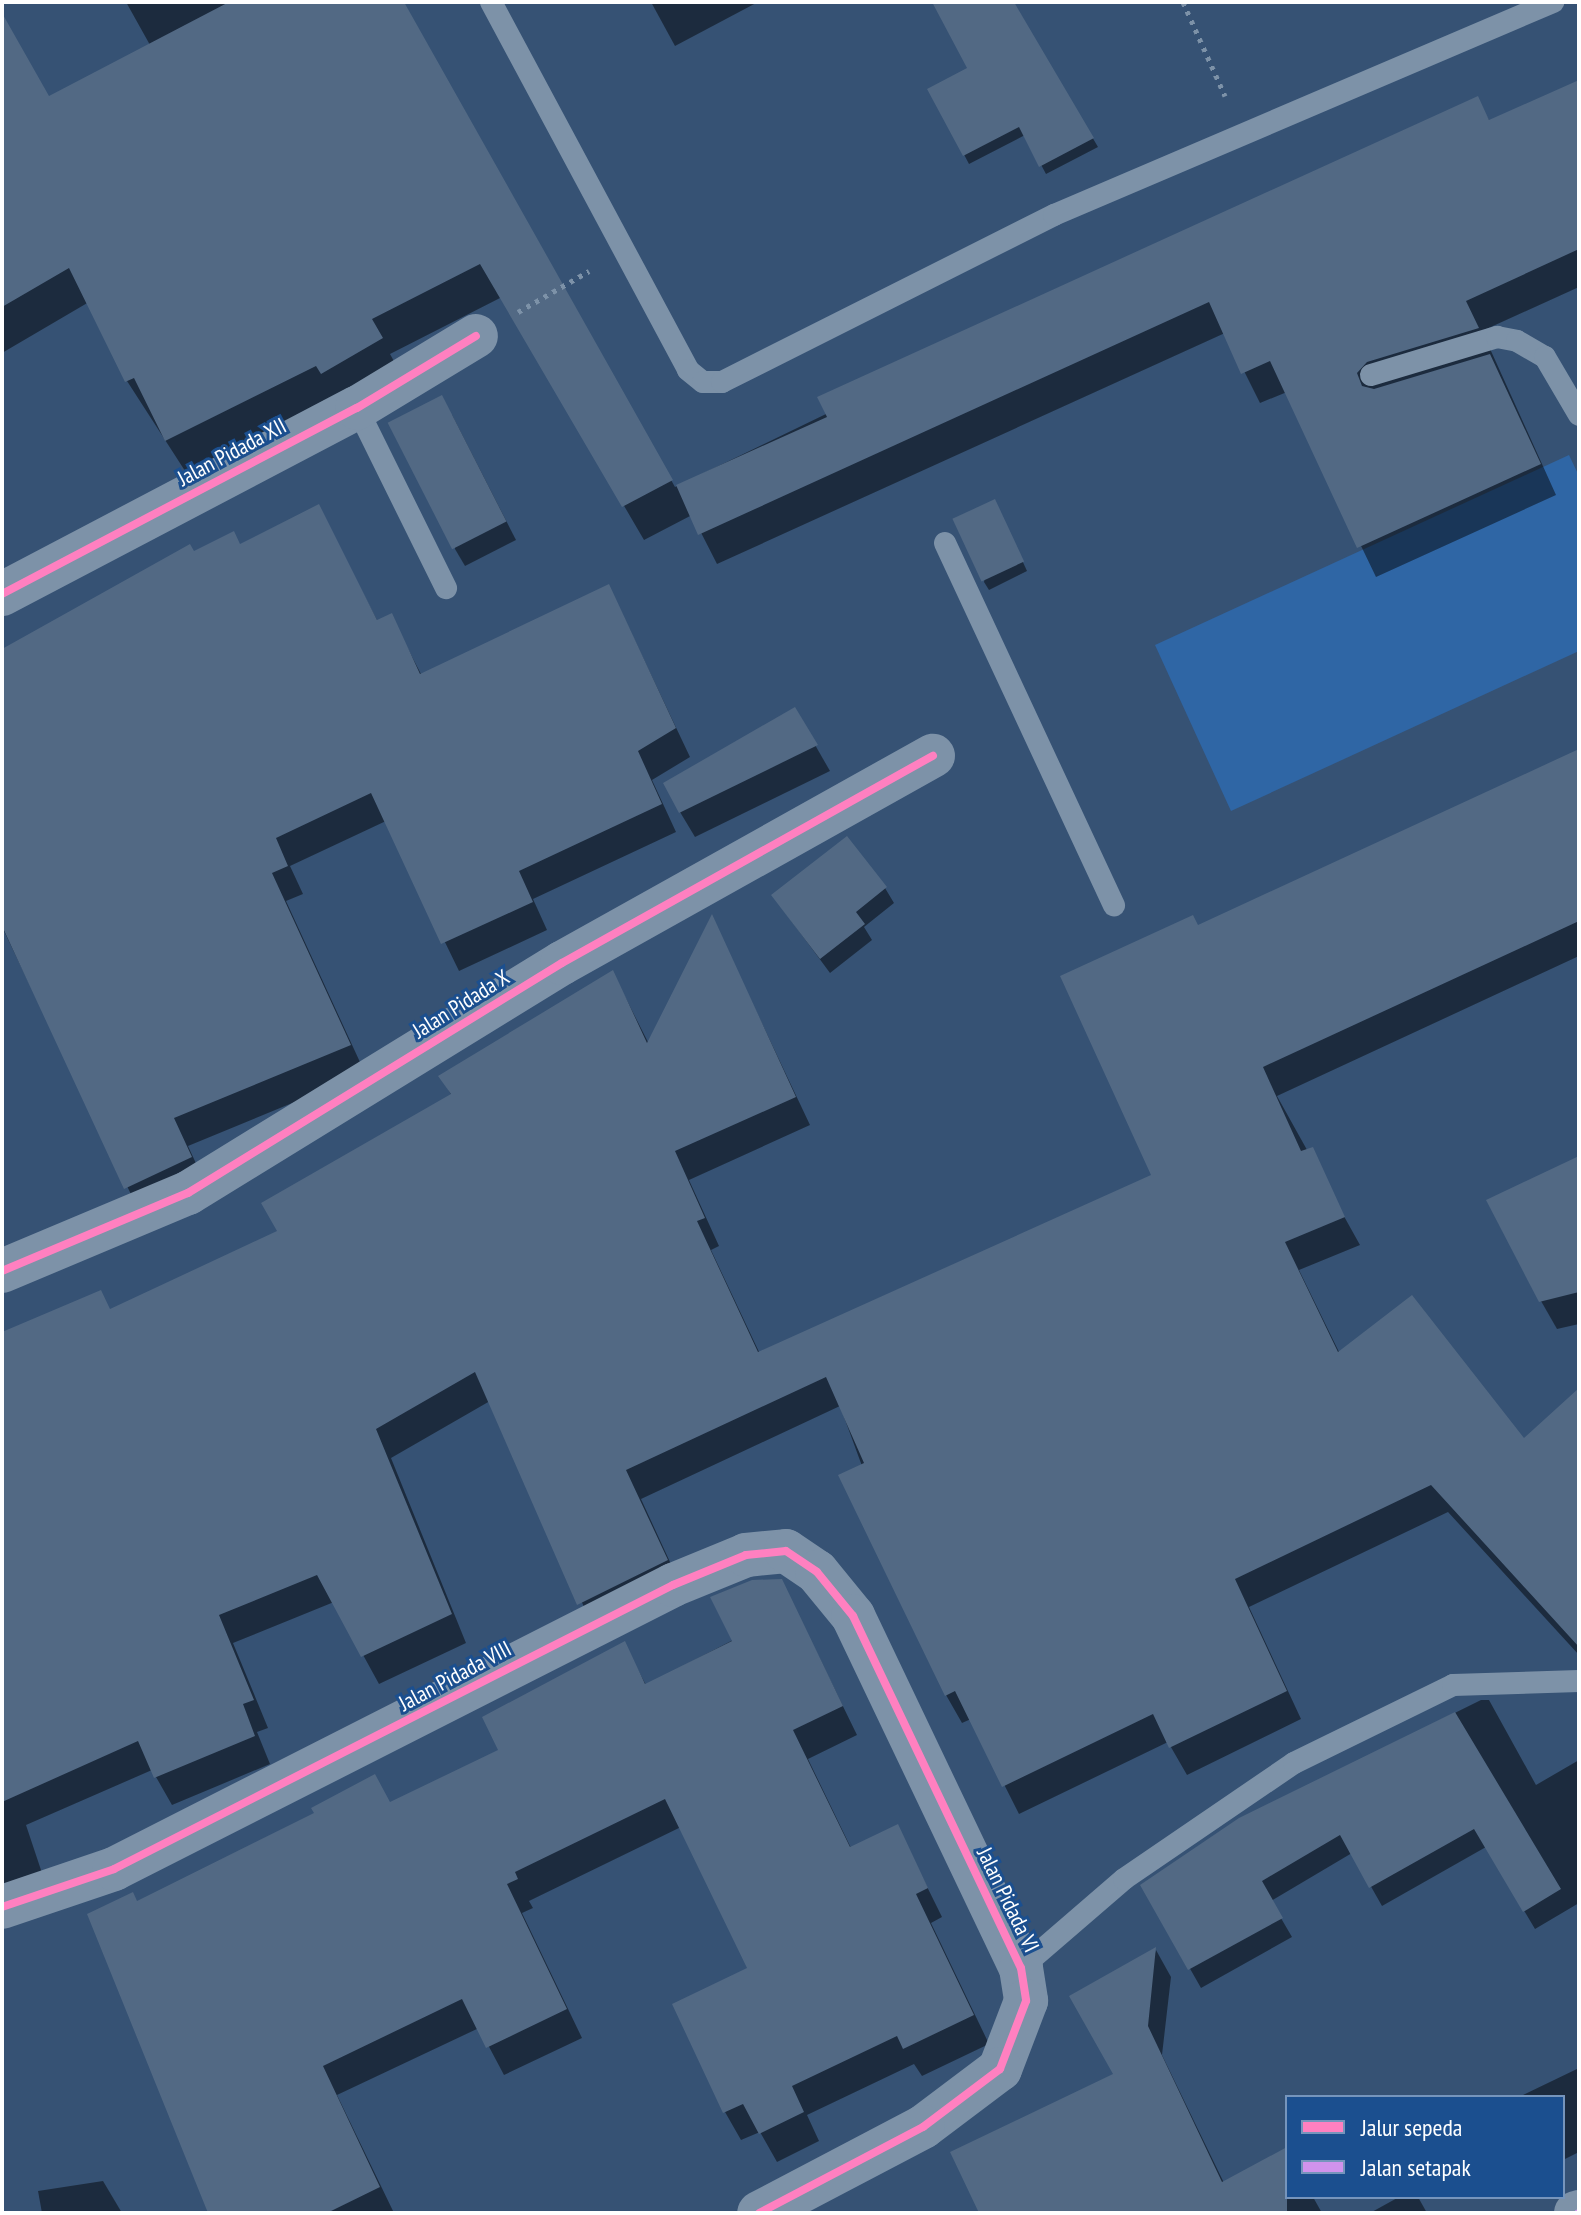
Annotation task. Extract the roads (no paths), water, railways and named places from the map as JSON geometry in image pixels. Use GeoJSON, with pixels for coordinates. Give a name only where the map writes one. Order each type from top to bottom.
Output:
{"type":"FeatureCollection","features":[{"type":"Feature","properties":{"kind":"street","name":"Jalan Pidada XII"},"geometry":{"type":"LineString","coordinates":[[2,594],[357,408],[476,336]]}},
{"type":"Feature","properties":{"kind":"street","name":"Jalan Pidada X"},"geometry":{"type":"LineString","coordinates":[[2,1271],[188,1193],[562,963],[933,756]]}},
{"type":"Feature","properties":{"kind":"street","name":"Jalan Pidada VIII"},"geometry":{"type":"LineString","coordinates":[[2,1907],[114,1869],[746,1555],[786,1551],[817,1572],[853,1616],[878,1671]]}},
{"type":"Feature","properties":{"kind":"street","name":"Jalan Pidada VI"},"geometry":{"type":"LineString","coordinates":[[759,2213],[923,2127],[1000,2069],[1026,2001],[1021,1968],[878,1671]]}},
{"type":"Feature","properties":{"kind":"lane"},"geometry":{"type":"LineString","coordinates":[[491,2],[688,370],[703,382],[722,382],[919,279],[1241,134],[1553,2]]}},
{"type":"Feature","properties":{"kind":"lane"},"geometry":{"type":"LineString","coordinates":[[1371,375],[1497,337],[1517,341],[1545,357],[1579,415]]}},
{"type":"Feature","properties":{"kind":"lane"},"geometry":{"type":"LineString","coordinates":[[357,408],[446,588]]}},
{"type":"Feature","properties":{"kind":"lane"},"geometry":{"type":"LineString","coordinates":[[945,543],[1114,905]]}},
{"type":"Feature","properties":{"kind":"lane"},"geometry":{"type":"LineString","coordinates":[[1021,1968],[1124,1879],[1294,1763],[1453,1685],[1579,1681]]}}]}
